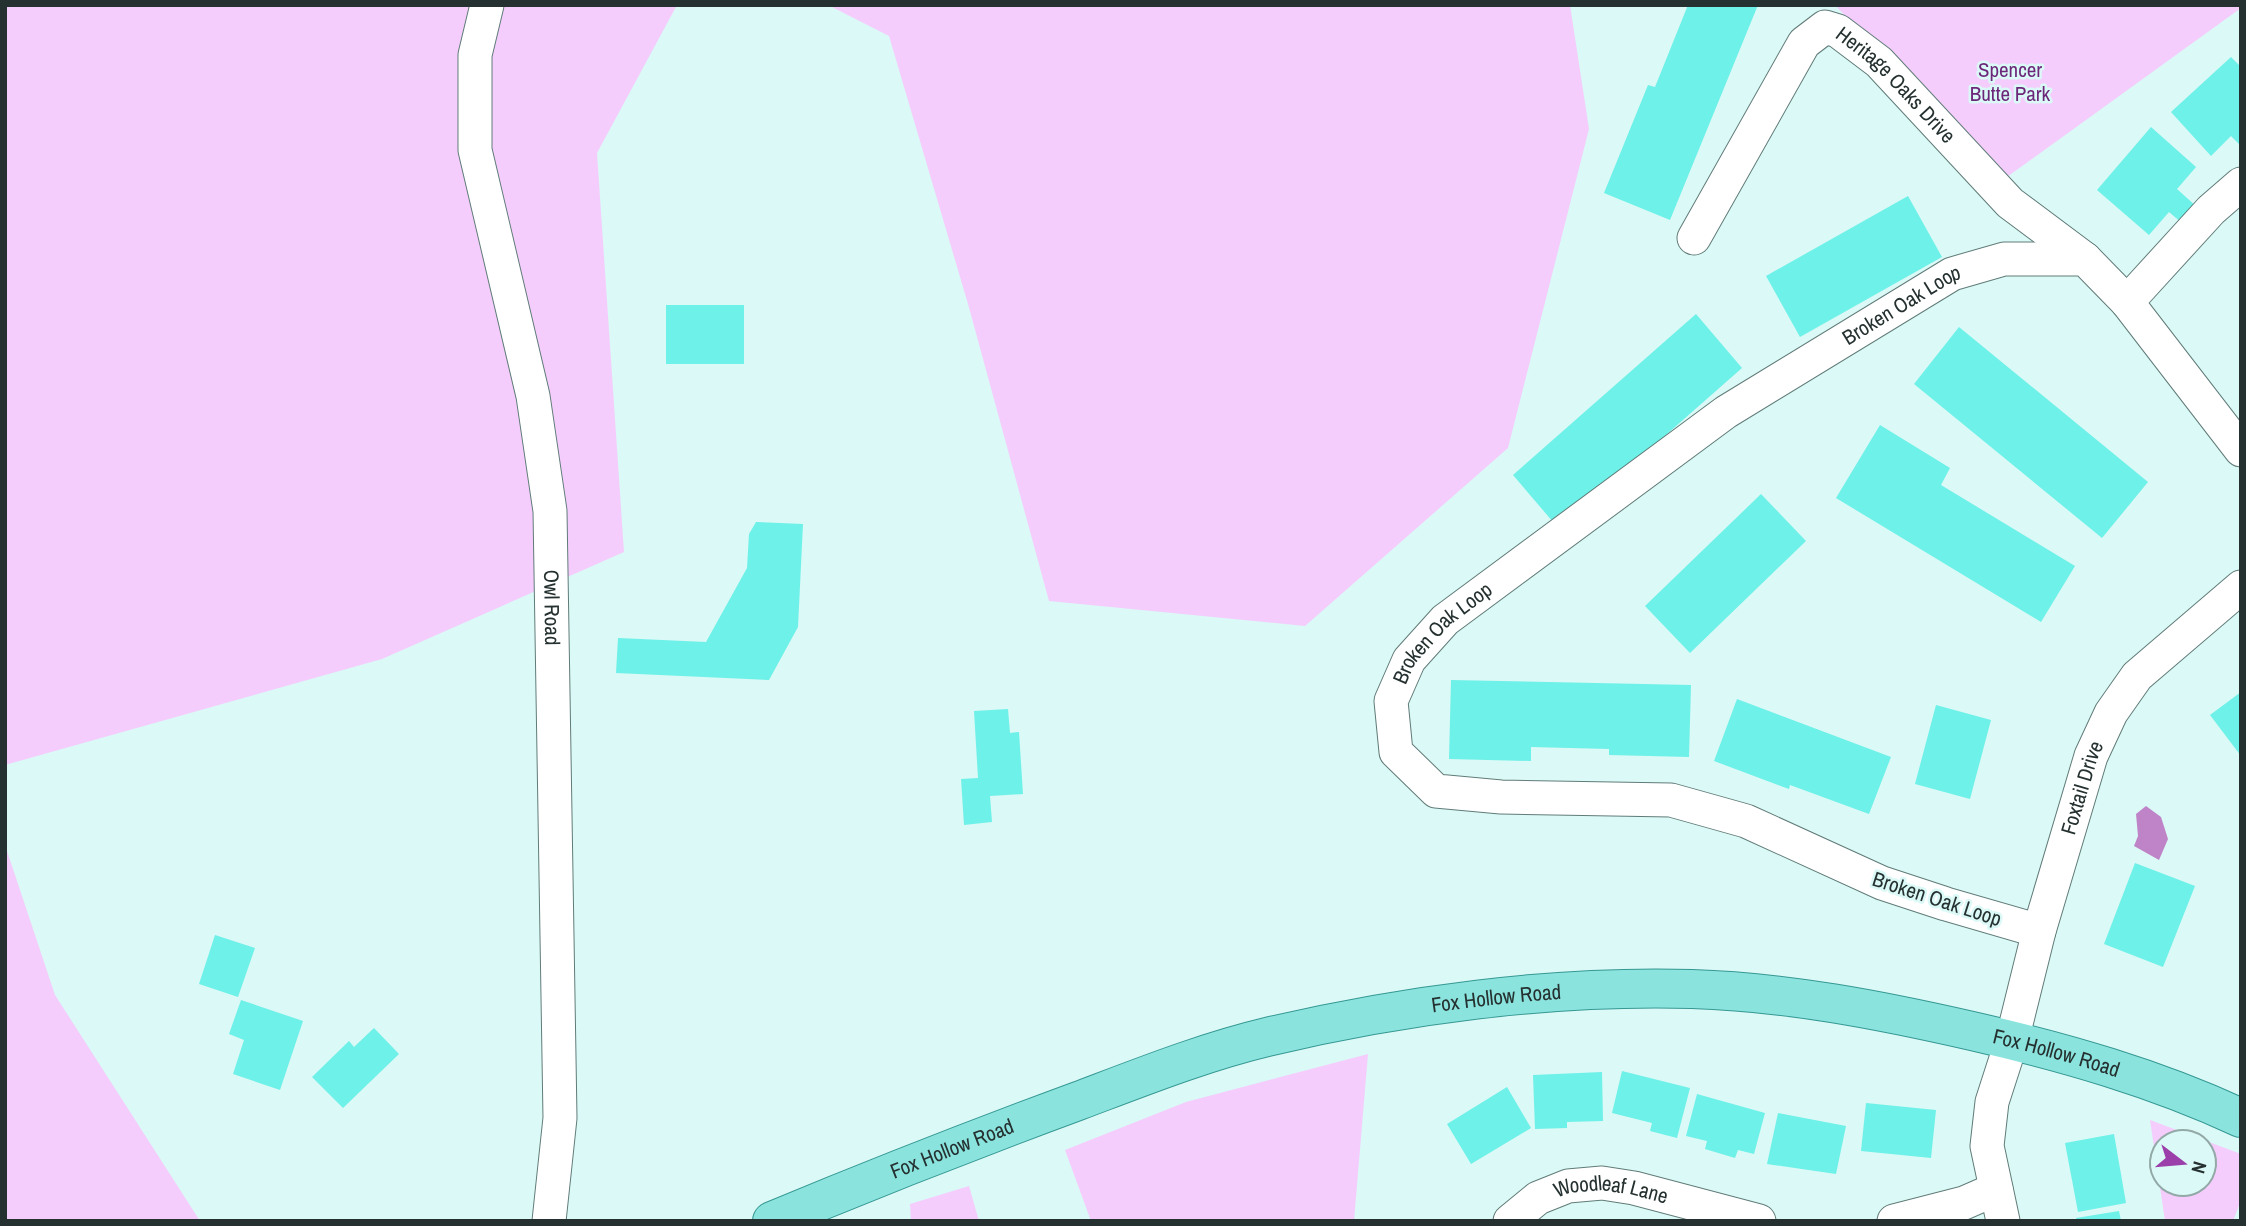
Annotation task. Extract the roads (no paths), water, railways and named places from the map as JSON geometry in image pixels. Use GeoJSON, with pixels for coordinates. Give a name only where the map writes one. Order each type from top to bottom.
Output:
{"type":"FeatureCollection","features":[{"type":"Feature","properties":{"kind":"main road","name":"Fox Hollow Road"},"geometry":{"type":"LineString","coordinates":[[772,1221],[919,1160],[1155,1073],[1264,1038],[1378,1015],[1516,996],[1608,990],[1692,989],[1786,996],[1886,1012],[2081,1058],[2145,1079],[2241,1118]]}},
{"type":"Feature","properties":{"kind":"street","name":"Owl Road"},"geometry":{"type":"LineString","coordinates":[[488,5],[475,55],[475,150],[533,396],[550,511],[560,1118],[549,1221]]}},
{"type":"Feature","properties":{"kind":"street","name":"Heritage Oaks Drive"},"geometry":{"type":"LineString","coordinates":[[1694,238],[1804,43],[1825,27],[1838,31],[1879,62],[2010,203],[2085,259]]}},
{"type":"Feature","properties":{"kind":"street"},"geometry":{"type":"LineString","coordinates":[[2127,302],[2211,210],[2241,184]]}},
{"type":"Feature","properties":{"kind":"street","name":"Broken Oak Loop"},"geometry":{"type":"LineString","coordinates":[[2039,931],[1882,883],[1746,821],[1671,800],[1501,797],[1436,791],[1396,752],[1391,701],[1409,660],[1445,620],[1726,412],[1952,274],[2004,259],[2085,259]]}},
{"type":"Feature","properties":{"kind":"street"},"geometry":{"type":"LineString","coordinates":[[2085,259],[2127,302],[2241,450]]}},
{"type":"Feature","properties":{"kind":"street","name":"Foxtail Drive"},"geometry":{"type":"LineString","coordinates":[[2012,1040],[2039,931],[2091,756],[2111,713],[2137,676],[2241,587]]}},
{"type":"Feature","properties":{"kind":"street"},"geometry":{"type":"LineString","coordinates":[[2003,1221],[1987,1146],[1993,1102],[2012,1040]]}},
{"type":"Feature","properties":{"kind":"street","name":"Woodleaf Lane"},"geometry":{"type":"LineString","coordinates":[[1510,1221],[1538,1198],[1568,1186],[1602,1183],[1634,1188],[1759,1221]]}},
{"type":"Feature","properties":{"kind":"street"},"geometry":{"type":"LineString","coordinates":[[1894,1221],[1964,1203],[1996,1189]]}},
{"type":"Feature","properties":{"kind":"park label","name":"Spencer Butte Park"},"geometry":{"type":"Point","coordinates":[2010,82]}}]}
